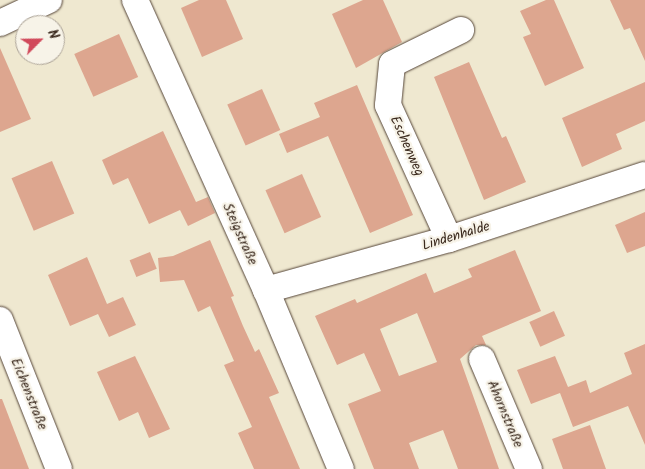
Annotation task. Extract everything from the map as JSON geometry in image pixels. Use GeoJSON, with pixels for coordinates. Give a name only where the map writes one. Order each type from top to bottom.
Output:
{"type":"FeatureCollection","features":[{"type":"Feature","properties":{"kind":"street"},"geometry":{"type":"LineString","coordinates":[[0,23],[49,0]]}},
{"type":"Feature","properties":{"kind":"street","name":"Steigstraße"},"geometry":{"type":"LineString","coordinates":[[135,0],[266,290],[341,469]]}},
{"type":"Feature","properties":{"kind":"street","name":"Eschenweg"},"geometry":{"type":"LineString","coordinates":[[449,239],[388,105],[392,64],[461,30]]}},
{"type":"Feature","properties":{"kind":"street","name":"Lindenhalde"},"geometry":{"type":"LineString","coordinates":[[266,290],[449,239],[645,175]]}},
{"type":"Feature","properties":{"kind":"street","name":"Eichenstraße"},"geometry":{"type":"LineString","coordinates":[[0,320],[59,469]]}},
{"type":"Feature","properties":{"kind":"street","name":"Ahornstraße"},"geometry":{"type":"LineString","coordinates":[[482,359],[529,469]]}},
{"type":"Feature","properties":{"kind":"building"},"geometry":{"type":"Polygon","coordinates":[[[199,0],[226,0],[243,39],[202,57],[181,8],[199,0]]]}},
{"type":"Feature","properties":{"kind":"building"},"geometry":{"type":"Polygon","coordinates":[[[363,0],[383,0],[402,42],[356,68],[332,14],[363,0]]]}},
{"type":"Feature","properties":{"kind":"building"},"geometry":{"type":"Polygon","coordinates":[[[546,0],[554,0],[584,68],[545,86],[523,37],[531,34],[520,11],[546,0]]]}},
{"type":"Feature","properties":{"kind":"building"},"geometry":{"type":"Polygon","coordinates":[[[610,0],[645,0],[645,61],[630,28],[624,30],[610,0]]]}},
{"type":"Feature","properties":{"kind":"building"},"geometry":{"type":"Polygon","coordinates":[[[119,34],[138,77],[93,97],[74,54],[119,34]]]}},
{"type":"Feature","properties":{"kind":"building"},"geometry":{"type":"Polygon","coordinates":[[[0,48],[31,119],[0,132],[0,48]]]}},
{"type":"Feature","properties":{"kind":"building"},"geometry":{"type":"Polygon","coordinates":[[[469,62],[502,138],[506,136],[526,182],[484,200],[434,77],[469,62]]]}},
{"type":"Feature","properties":{"kind":"building"},"geometry":{"type":"Polygon","coordinates":[[[645,82],[645,121],[616,134],[622,149],[582,167],[562,118],[645,82]]]}},
{"type":"Feature","properties":{"kind":"building"},"geometry":{"type":"Polygon","coordinates":[[[357,85],[413,215],[370,233],[328,136],[287,153],[279,134],[320,117],[314,103],[357,85]]]}},
{"type":"Feature","properties":{"kind":"building"},"geometry":{"type":"Polygon","coordinates":[[[262,89],[280,130],[246,146],[227,104],[262,89]]]}},
{"type":"Feature","properties":{"kind":"building"},"geometry":{"type":"Polygon","coordinates":[[[163,131],[196,202],[208,197],[215,213],[188,226],[180,210],[149,224],[128,178],[113,185],[102,160],[163,131]]]}},
{"type":"Feature","properties":{"kind":"building"},"geometry":{"type":"Polygon","coordinates":[[[52,161],[74,213],[34,231],[11,178],[52,161]]]}},
{"type":"Feature","properties":{"kind":"building"},"geometry":{"type":"Polygon","coordinates":[[[302,174],[321,217],[285,233],[265,190],[302,174]]]}},
{"type":"Feature","properties":{"kind":"building"},"geometry":{"type":"Polygon","coordinates":[[[645,212],[645,246],[627,253],[615,225],[645,212]]]}},
{"type":"Feature","properties":{"kind":"building"},"geometry":{"type":"Polygon","coordinates":[[[210,240],[234,296],[231,297],[243,326],[255,352],[259,349],[279,393],[269,397],[300,469],[254,469],[238,433],[252,427],[224,365],[234,361],[210,306],[198,312],[184,280],[160,282],[158,258],[173,256],[210,240]]]}},
{"type":"Feature","properties":{"kind":"building"},"geometry":{"type":"Polygon","coordinates":[[[515,250],[541,311],[482,336],[486,345],[476,345],[460,359],[499,469],[458,469],[443,430],[409,443],[419,469],[374,469],[348,404],[381,391],[364,353],[337,365],[315,316],[355,299],[357,303],[426,273],[434,293],[472,277],[468,269],[515,250]],[[417,313],[380,329],[399,376],[437,362],[417,313]]]}},
{"type":"Feature","properties":{"kind":"building"},"geometry":{"type":"Polygon","coordinates":[[[150,252],[157,269],[136,277],[130,260],[150,252]]]}},
{"type":"Feature","properties":{"kind":"building"},"geometry":{"type":"Polygon","coordinates":[[[87,257],[107,304],[123,297],[136,325],[109,337],[98,314],[70,326],[48,275],[87,257]]]}},
{"type":"Feature","properties":{"kind":"building"},"geometry":{"type":"Polygon","coordinates":[[[554,311],[565,336],[540,347],[529,322],[554,311]]]}},
{"type":"Feature","properties":{"kind":"building"},"geometry":{"type":"Polygon","coordinates":[[[645,344],[645,445],[628,406],[573,427],[560,393],[531,404],[517,370],[555,356],[568,387],[586,380],[590,393],[632,374],[624,353],[645,344]]]}},
{"type":"Feature","properties":{"kind":"building"},"geometry":{"type":"Polygon","coordinates":[[[135,356],[170,429],[149,438],[138,412],[119,421],[97,372],[135,356]]]}},
{"type":"Feature","properties":{"kind":"building"},"geometry":{"type":"Polygon","coordinates":[[[0,399],[2,399],[29,469],[0,469],[0,399]]]}},
{"type":"Feature","properties":{"kind":"building"},"geometry":{"type":"Polygon","coordinates":[[[590,425],[606,469],[563,469],[552,439],[590,425]]]}}]}
